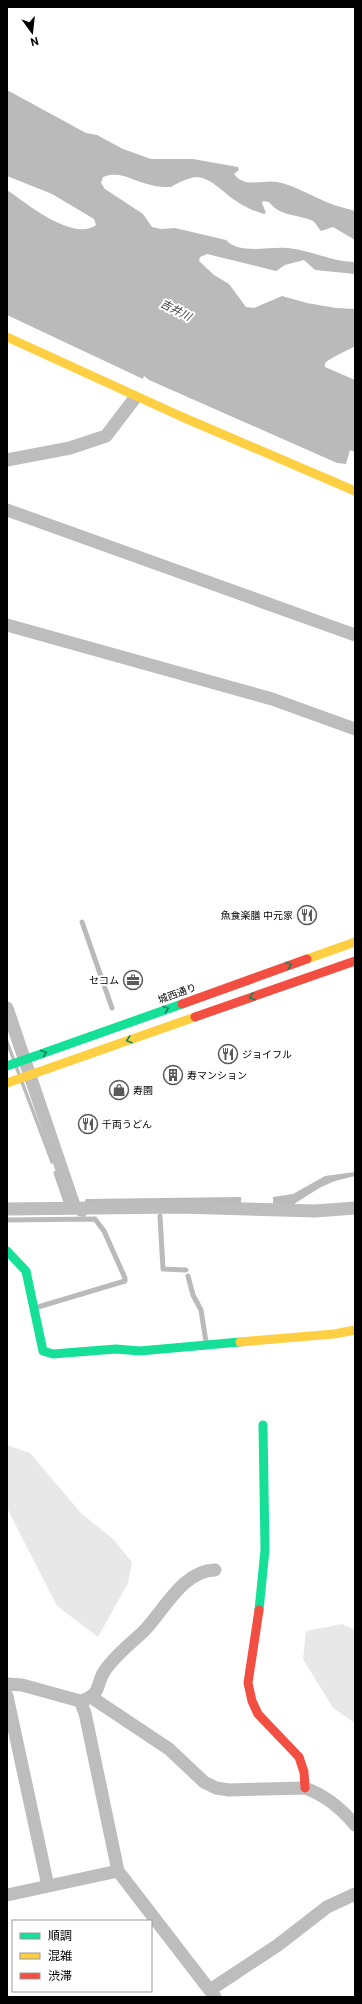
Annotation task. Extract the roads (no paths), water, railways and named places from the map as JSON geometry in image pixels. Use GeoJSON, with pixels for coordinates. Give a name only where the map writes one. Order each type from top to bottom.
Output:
{"type":"FeatureCollection","features":[{"type":"Feature","properties":{"kind":"street"},"geometry":{"type":"LineString","coordinates":[[7,338],[135,398],[250,448],[355,491]]}},
{"type":"Feature","properties":{"kind":"street"},"geometry":{"type":"LineString","coordinates":[[7,460],[70,448],[106,436],[135,398]]}},
{"type":"Feature","properties":{"kind":"street"},"geometry":{"type":"LineString","coordinates":[[7,510],[355,635]]}},
{"type":"Feature","properties":{"kind":"street"},"geometry":{"type":"LineString","coordinates":[[7,625],[272,699],[355,729]]}},
{"type":"Feature","properties":{"kind":"street","name":"城西通り"},"geometry":{"type":"LineString","coordinates":[[7,1066],[355,942]]}},
{"type":"Feature","properties":{"kind":"street"},"geometry":{"type":"LineString","coordinates":[[7,1084],[355,961]]}},
{"type":"Feature","properties":{"kind":"street"},"geometry":{"type":"LineString","coordinates":[[7,1008],[75,1208]]}},
{"type":"Feature","properties":{"kind":"street"},"geometry":{"type":"LineString","coordinates":[[7,1209],[180,1207],[316,1211],[355,1208]]}},
{"type":"Feature","properties":{"kind":"street"},"geometry":{"type":"LineString","coordinates":[[7,1251],[26,1271],[42,1351],[53,1354],[116,1349],[140,1351],[334,1334],[355,1330]]}},
{"type":"Feature","properties":{"kind":"street"},"geometry":{"type":"LineString","coordinates":[[263,1425],[264,1570],[259,1619],[248,1683],[252,1701],[258,1714],[299,1757],[304,1772],[305,1788]]}},
{"type":"Feature","properties":{"kind":"street"},"geometry":{"type":"LineString","coordinates":[[216,1570],[209,1570],[178,1589],[144,1631],[105,1670],[99,1686],[86,1699],[86,1713],[118,1871],[212,1994],[327,1907],[355,1894]]}},
{"type":"Feature","properties":{"kind":"street"},"geometry":{"type":"LineString","coordinates":[[7,1684],[22,1685],[86,1699],[169,1749],[204,1782],[216,1788],[229,1790],[305,1788],[331,1802],[346,1814],[355,1825]]}},
{"type":"Feature","properties":{"kind":"street"},"geometry":{"type":"LineString","coordinates":[[7,1696],[48,1886]]}},
{"type":"Feature","properties":{"kind":"street"},"geometry":{"type":"LineString","coordinates":[[7,1895],[118,1871]]}},
{"type":"Feature","properties":{"kind":"water","name":"吉井川"},"geometry":{"type":"Polygon","coordinates":[[[7,90],[86,133],[97,135],[123,149],[151,159],[193,159],[238,167],[239,170],[234,174],[238,179],[243,181],[277,182],[299,189],[334,205],[355,211],[355,240],[333,227],[321,231],[313,221],[284,213],[273,207],[269,202],[263,201],[262,203],[266,213],[264,214],[248,208],[206,179],[196,177],[190,178],[171,187],[161,187],[145,184],[127,177],[110,175],[103,177],[101,183],[105,189],[143,214],[152,227],[161,229],[175,228],[226,240],[232,245],[247,249],[297,249],[338,260],[355,262],[355,274],[315,270],[304,260],[285,265],[276,271],[207,254],[200,257],[199,261],[214,275],[229,284],[246,307],[254,308],[282,296],[307,303],[336,308],[355,309],[355,346],[325,363],[325,367],[355,380],[355,452],[350,450],[346,464],[337,463],[149,380],[144,376],[143,379],[7,315],[7,190],[37,211],[63,225],[75,229],[86,229],[96,225],[94,219],[52,194],[7,176],[7,90]]]}},
{"type":"Feature","properties":{"kind":"water"},"geometry":{"type":"Polygon","coordinates":[[[7,1037],[54,1163],[51,1164],[7,1047],[7,1037]]]}},
{"type":"Feature","properties":{"kind":"water"},"geometry":{"type":"Polygon","coordinates":[[[355,1172],[355,1176],[335,1181],[321,1187],[294,1204],[273,1206],[273,1197],[293,1194],[325,1176],[355,1172]]]}},
{"type":"Feature","properties":{"kind":"water"},"geometry":{"type":"Polygon","coordinates":[[[241,1197],[241,1203],[91,1205],[85,1217],[77,1216],[86,1199],[241,1197]]]}},
{"type":"Feature","properties":{"kind":"waterway"},"geometry":{"type":"LineString","coordinates":[[82,922],[112,1008]]}},
{"type":"Feature","properties":{"kind":"waterway"},"geometry":{"type":"LineString","coordinates":[[56,1173],[66,1202]]}},
{"type":"Feature","properties":{"kind":"waterway"},"geometry":{"type":"LineString","coordinates":[[160,1216],[163,1269],[186,1270]]}},
{"type":"Feature","properties":{"kind":"waterway"},"geometry":{"type":"LineString","coordinates":[[7,1220],[95,1219],[104,1231],[125,1278],[125,1281],[38,1307]]}},
{"type":"Feature","properties":{"kind":"waterway"},"geometry":{"type":"LineString","coordinates":[[188,1276],[193,1295],[201,1310],[206,1342]]}},
{"type":"Feature","properties":{"kind":"place","name":"魚食楽膳 中元家"},"geometry":{"type":"Point","coordinates":[307,915]}},
{"type":"Feature","properties":{"kind":"place","name":"セコム"},"geometry":{"type":"Point","coordinates":[133,980]}},
{"type":"Feature","properties":{"kind":"place","name":"ジョイフル"},"geometry":{"type":"Point","coordinates":[228,1054]}},
{"type":"Feature","properties":{"kind":"place","name":"寿マンション"},"geometry":{"type":"Point","coordinates":[173,1075]}},
{"type":"Feature","properties":{"kind":"place","name":"寿園"},"geometry":{"type":"Point","coordinates":[119,1090]}},
{"type":"Feature","properties":{"kind":"place","name":"千両うどん"},"geometry":{"type":"Point","coordinates":[88,1124]}}]}
